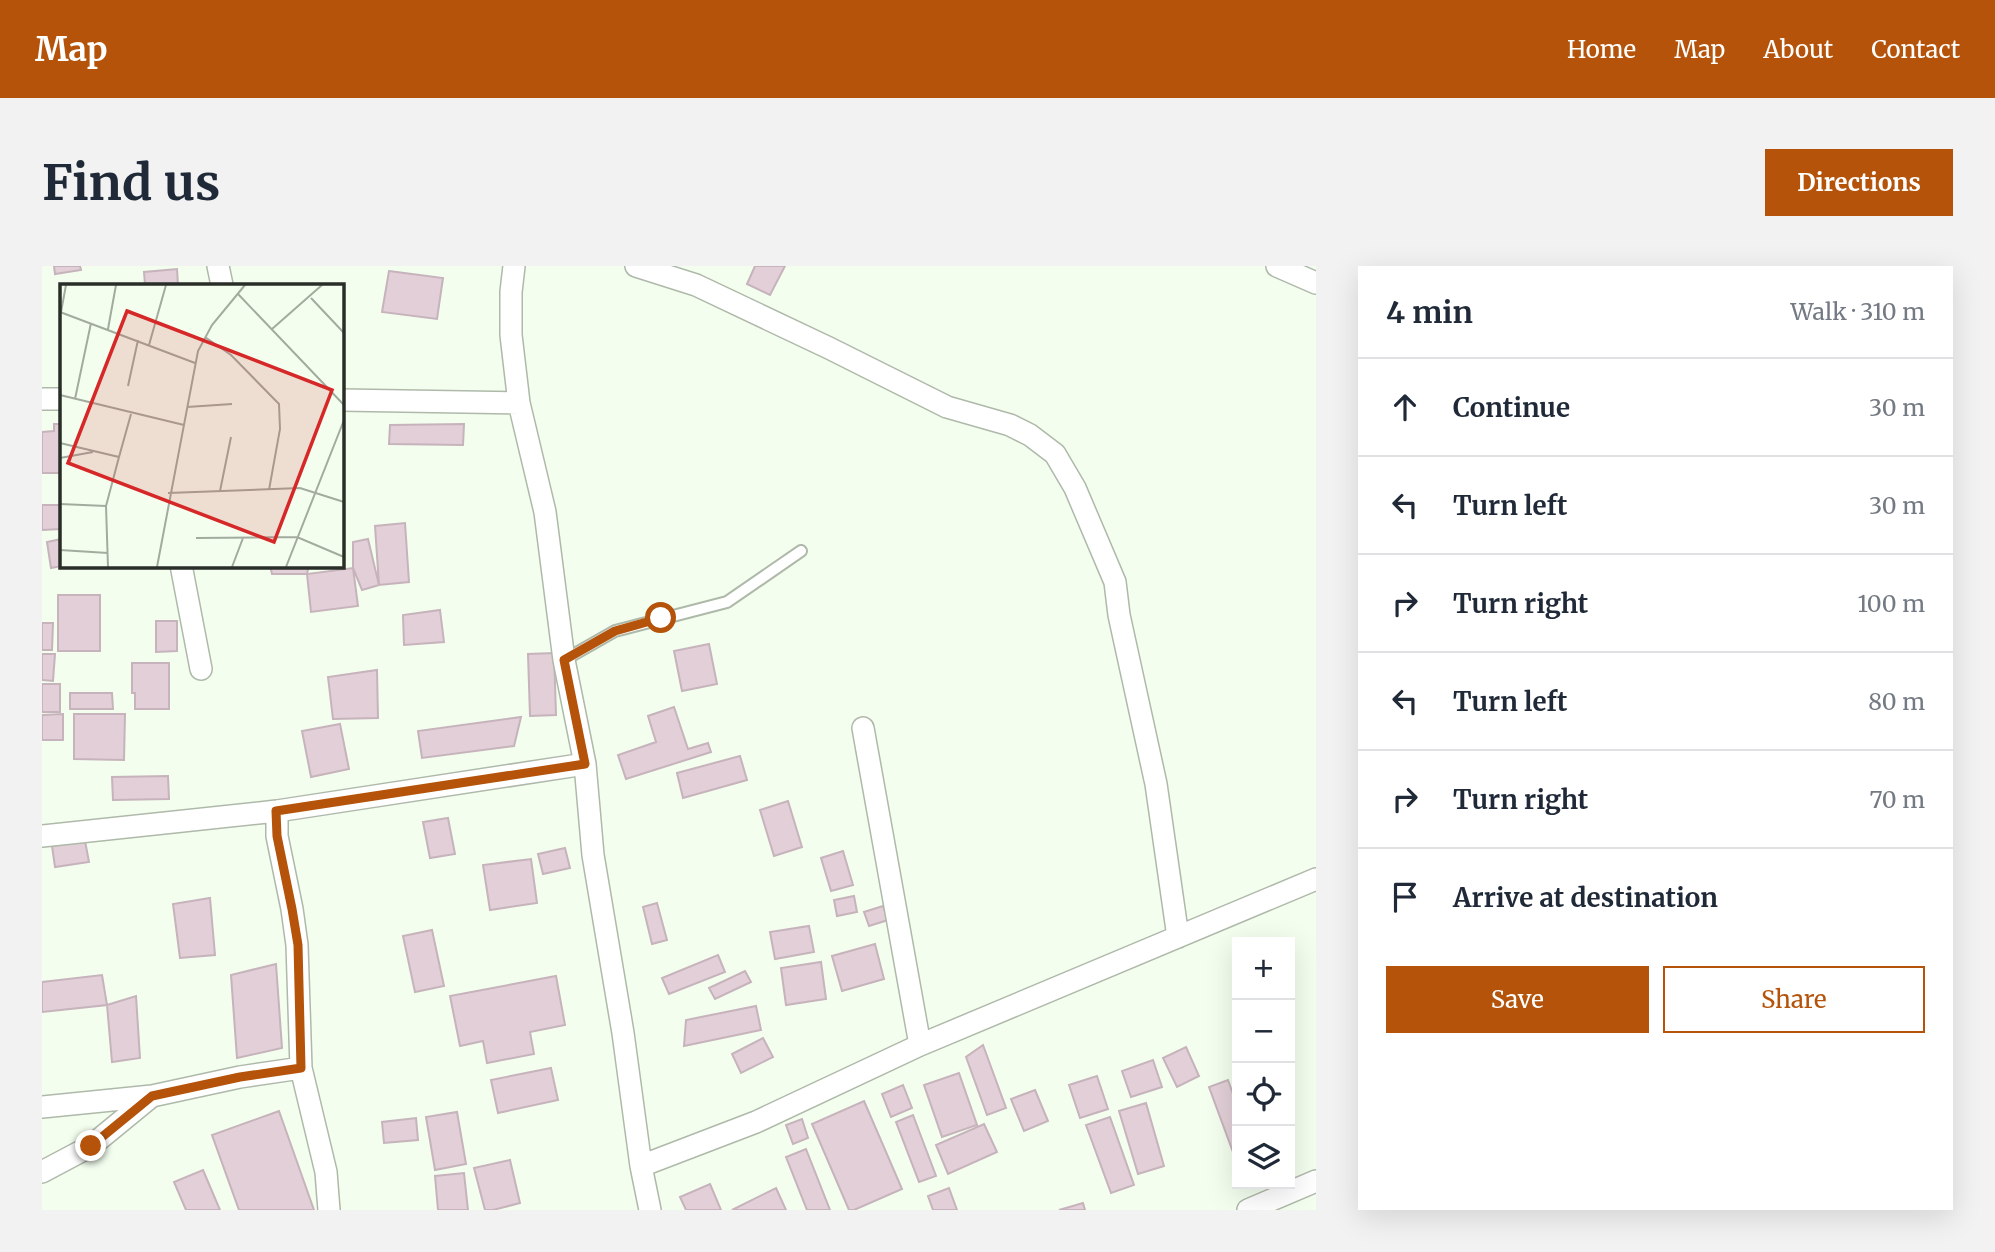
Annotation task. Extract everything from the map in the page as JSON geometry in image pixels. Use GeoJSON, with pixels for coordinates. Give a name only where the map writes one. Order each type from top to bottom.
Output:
{"type":"FeatureCollection","features":[{"type":"Feature","properties":{"kind":"street"},"geometry":{"type":"LineString","coordinates":[[218,266],[222,284]]}},
{"type":"Feature","properties":{"kind":"street"},"geometry":{"type":"LineString","coordinates":[[514,266],[511,335],[519,403],[545,512],[564,660],[585,764],[593,855],[650,1210]]}},
{"type":"Feature","properties":{"kind":"street"},"geometry":{"type":"LineString","coordinates":[[636,266],[696,285],[947,407],[1010,425],[1030,435],[1055,454],[1075,488],[1115,582],[1119,615],[1156,785],[1178,937]]}},
{"type":"Feature","properties":{"kind":"street"},"geometry":{"type":"LineString","coordinates":[[1278,266],[1316,283]]}},
{"type":"Feature","properties":{"kind":"street"},"geometry":{"type":"LineString","coordinates":[[42,400],[60,399]]}},
{"type":"Feature","properties":{"kind":"street"},"geometry":{"type":"LineString","coordinates":[[343,400],[519,403]]}},
{"type":"Feature","properties":{"kind":"street"},"geometry":{"type":"LineString","coordinates":[[181,567],[201,669]]}},
{"type":"Feature","properties":{"kind":"street"},"geometry":{"type":"LineString","coordinates":[[863,729],[920,1045]]}},
{"type":"Feature","properties":{"kind":"street"},"geometry":{"type":"LineString","coordinates":[[42,836],[276,811],[585,764]]}},
{"type":"Feature","properties":{"kind":"street"},"geometry":{"type":"LineString","coordinates":[[276,811],[277,836],[298,945],[301,1068],[326,1172],[329,1210]]}},
{"type":"Feature","properties":{"kind":"street"},"geometry":{"type":"LineString","coordinates":[[641,1167],[756,1122],[920,1045],[1316,878]]}},
{"type":"Feature","properties":{"kind":"street"},"geometry":{"type":"LineString","coordinates":[[42,1107],[152,1096],[240,1077],[301,1068]]}},
{"type":"Feature","properties":{"kind":"street"},"geometry":{"type":"LineString","coordinates":[[42,1172],[91,1146],[152,1096]]}},
{"type":"Feature","properties":{"kind":"street"},"geometry":{"type":"LineString","coordinates":[[1248,1210],[1316,1181]]}},
{"type":"Feature","properties":{"kind":"lane"},"geometry":{"type":"LineString","coordinates":[[564,660],[615,631],[727,602],[801,551]]}},
{"type":"Feature","properties":{"kind":"building"},"geometry":{"type":"Polygon","coordinates":[[[54,266],[80,266],[81,270],[55,274],[54,266]]]}},
{"type":"Feature","properties":{"kind":"building"},"geometry":{"type":"Polygon","coordinates":[[[755,266],[785,266],[770,295],[747,284],[755,266]]]}},
{"type":"Feature","properties":{"kind":"building"},"geometry":{"type":"Polygon","coordinates":[[[177,269],[178,284],[145,284],[144,272],[177,269]]]}},
{"type":"Feature","properties":{"kind":"building"},"geometry":{"type":"Polygon","coordinates":[[[389,271],[443,278],[437,319],[382,312],[389,271]]]}},
{"type":"Feature","properties":{"kind":"building"},"geometry":{"type":"Polygon","coordinates":[[[54,424],[60,424],[60,473],[42,473],[42,432],[54,431],[54,424]]]}},
{"type":"Feature","properties":{"kind":"building"},"geometry":{"type":"Polygon","coordinates":[[[464,424],[463,445],[389,444],[390,425],[464,424]]]}},
{"type":"Feature","properties":{"kind":"building"},"geometry":{"type":"Polygon","coordinates":[[[42,505],[60,505],[60,529],[42,530],[42,505]]]}},
{"type":"Feature","properties":{"kind":"building"},"geometry":{"type":"Polygon","coordinates":[[[405,523],[409,582],[379,585],[375,526],[405,523]]]}},
{"type":"Feature","properties":{"kind":"building"},"geometry":{"type":"Polygon","coordinates":[[[60,539],[60,566],[51,568],[47,542],[60,539]]]}},
{"type":"Feature","properties":{"kind":"building"},"geometry":{"type":"Polygon","coordinates":[[[368,539],[379,585],[362,590],[353,568],[353,542],[368,539]]]}},
{"type":"Feature","properties":{"kind":"building"},"geometry":{"type":"Polygon","coordinates":[[[270,567],[309,567],[307,574],[272,574],[270,567]]]}},
{"type":"Feature","properties":{"kind":"building"},"geometry":{"type":"Polygon","coordinates":[[[353,568],[358,606],[311,612],[307,574],[353,568]]]}},
{"type":"Feature","properties":{"kind":"building"},"geometry":{"type":"Polygon","coordinates":[[[58,595],[100,595],[100,651],[58,651],[58,595]]]}},
{"type":"Feature","properties":{"kind":"building"},"geometry":{"type":"Polygon","coordinates":[[[440,610],[444,642],[404,645],[403,615],[440,610]]]}},
{"type":"Feature","properties":{"kind":"building"},"geometry":{"type":"Polygon","coordinates":[[[156,621],[177,621],[177,651],[156,652],[156,621]]]}},
{"type":"Feature","properties":{"kind":"building"},"geometry":{"type":"Polygon","coordinates":[[[42,623],[53,623],[52,650],[42,650],[42,623]]]}},
{"type":"Feature","properties":{"kind":"building"},"geometry":{"type":"Polygon","coordinates":[[[709,644],[717,684],[682,691],[674,651],[709,644]]]}},
{"type":"Feature","properties":{"kind":"building"},"geometry":{"type":"Polygon","coordinates":[[[554,653],[556,715],[530,716],[528,654],[554,653]]]}},
{"type":"Feature","properties":{"kind":"building"},"geometry":{"type":"Polygon","coordinates":[[[42,654],[55,654],[53,681],[42,680],[42,654]]]}},
{"type":"Feature","properties":{"kind":"building"},"geometry":{"type":"Polygon","coordinates":[[[132,663],[169,663],[169,709],[135,709],[132,663]]]}},
{"type":"Feature","properties":{"kind":"building"},"geometry":{"type":"Polygon","coordinates":[[[377,670],[378,718],[333,719],[328,677],[377,670]]]}},
{"type":"Feature","properties":{"kind":"building"},"geometry":{"type":"Polygon","coordinates":[[[42,684],[60,684],[60,712],[42,712],[42,684]]]}},
{"type":"Feature","properties":{"kind":"building"},"geometry":{"type":"Polygon","coordinates":[[[70,693],[112,693],[113,709],[70,709],[70,693]]]}},
{"type":"Feature","properties":{"kind":"building"},"geometry":{"type":"Polygon","coordinates":[[[674,707],[688,749],[708,743],[711,752],[626,779],[618,755],[656,742],[648,716],[674,707]]]}},
{"type":"Feature","properties":{"kind":"building"},"geometry":{"type":"Polygon","coordinates":[[[63,714],[63,740],[42,740],[42,715],[63,714]]]}},
{"type":"Feature","properties":{"kind":"building"},"geometry":{"type":"Polygon","coordinates":[[[74,714],[125,714],[124,760],[74,759],[74,714]]]}},
{"type":"Feature","properties":{"kind":"building"},"geometry":{"type":"Polygon","coordinates":[[[521,717],[514,746],[422,758],[418,731],[521,717]]]}},
{"type":"Feature","properties":{"kind":"building"},"geometry":{"type":"Polygon","coordinates":[[[340,724],[349,769],[311,777],[302,731],[340,724]]]}},
{"type":"Feature","properties":{"kind":"building"},"geometry":{"type":"Polygon","coordinates":[[[740,756],[747,780],[683,798],[677,773],[740,756]]]}},
{"type":"Feature","properties":{"kind":"building"},"geometry":{"type":"Polygon","coordinates":[[[168,776],[169,799],[113,800],[112,777],[168,776]]]}},
{"type":"Feature","properties":{"kind":"building"},"geometry":{"type":"Polygon","coordinates":[[[788,801],[802,847],[774,856],[760,810],[788,801]]]}},
{"type":"Feature","properties":{"kind":"building"},"geometry":{"type":"Polygon","coordinates":[[[448,818],[455,854],[430,858],[423,822],[448,818]]]}},
{"type":"Feature","properties":{"kind":"building"},"geometry":{"type":"Polygon","coordinates":[[[85,841],[89,862],[55,867],[52,846],[85,841]]]}},
{"type":"Feature","properties":{"kind":"building"},"geometry":{"type":"Polygon","coordinates":[[[565,848],[570,868],[543,874],[538,854],[565,848]]]}},
{"type":"Feature","properties":{"kind":"building"},"geometry":{"type":"Polygon","coordinates":[[[843,851],[853,885],[831,891],[821,858],[843,851]]]}},
{"type":"Feature","properties":{"kind":"building"},"geometry":{"type":"Polygon","coordinates":[[[531,859],[537,903],[490,910],[483,865],[531,859]]]}},
{"type":"Feature","properties":{"kind":"building"},"geometry":{"type":"Polygon","coordinates":[[[854,896],[857,912],[837,916],[834,900],[854,896]]]}},
{"type":"Feature","properties":{"kind":"building"},"geometry":{"type":"Polygon","coordinates":[[[210,898],[215,955],[180,958],[173,904],[210,898]]]}},
{"type":"Feature","properties":{"kind":"building"},"geometry":{"type":"Polygon","coordinates":[[[657,903],[667,940],[652,944],[643,907],[657,903]]]}},
{"type":"Feature","properties":{"kind":"building"},"geometry":{"type":"Polygon","coordinates":[[[883,906],[888,920],[869,926],[864,912],[883,906]]]}},
{"type":"Feature","properties":{"kind":"building"},"geometry":{"type":"Polygon","coordinates":[[[809,926],[814,952],[775,959],[770,932],[809,926]]]}},
{"type":"Feature","properties":{"kind":"building"},"geometry":{"type":"Polygon","coordinates":[[[432,930],[444,986],[415,992],[403,936],[432,930]]]}},
{"type":"Feature","properties":{"kind":"building"},"geometry":{"type":"Polygon","coordinates":[[[875,944],[884,979],[842,991],[832,956],[875,944]]]}},
{"type":"Feature","properties":{"kind":"building"},"geometry":{"type":"Polygon","coordinates":[[[718,955],[725,972],[669,994],[662,978],[718,955]]]}},
{"type":"Feature","properties":{"kind":"building"},"geometry":{"type":"Polygon","coordinates":[[[821,962],[826,999],[786,1005],[781,968],[821,962]]]}},
{"type":"Feature","properties":{"kind":"building"},"geometry":{"type":"Polygon","coordinates":[[[276,964],[282,1048],[237,1058],[231,975],[276,964]]]}},
{"type":"Feature","properties":{"kind":"building"},"geometry":{"type":"Polygon","coordinates":[[[745,971],[751,982],[715,999],[709,988],[745,971]]]}},
{"type":"Feature","properties":{"kind":"building"},"geometry":{"type":"Polygon","coordinates":[[[102,975],[107,1005],[42,1012],[42,982],[102,975]]]}},
{"type":"Feature","properties":{"kind":"building"},"geometry":{"type":"Polygon","coordinates":[[[556,976],[565,1025],[530,1032],[534,1054],[487,1063],[483,1041],[460,1046],[450,996],[556,976]]]}},
{"type":"Feature","properties":{"kind":"building"},"geometry":{"type":"Polygon","coordinates":[[[136,996],[140,1058],[112,1062],[107,1005],[136,996]]]}},
{"type":"Feature","properties":{"kind":"building"},"geometry":{"type":"Polygon","coordinates":[[[756,1006],[761,1030],[684,1046],[686,1020],[756,1006]]]}},
{"type":"Feature","properties":{"kind":"building"},"geometry":{"type":"Polygon","coordinates":[[[763,1038],[773,1057],[741,1073],[732,1054],[763,1038]]]}},
{"type":"Feature","properties":{"kind":"building"},"geometry":{"type":"Polygon","coordinates":[[[983,1045],[1006,1108],[987,1115],[966,1057],[983,1045]]]}},
{"type":"Feature","properties":{"kind":"building"},"geometry":{"type":"Polygon","coordinates":[[[1186,1047],[1199,1076],[1177,1087],[1163,1058],[1186,1047]]]}},
{"type":"Feature","properties":{"kind":"building"},"geometry":{"type":"Polygon","coordinates":[[[1153,1060],[1162,1087],[1131,1097],[1122,1071],[1153,1060]]]}},
{"type":"Feature","properties":{"kind":"building"},"geometry":{"type":"Polygon","coordinates":[[[551,1068],[558,1100],[498,1113],[491,1080],[551,1068]]]}},
{"type":"Feature","properties":{"kind":"building"},"geometry":{"type":"Polygon","coordinates":[[[959,1073],[977,1125],[942,1137],[924,1085],[959,1073]]]}},
{"type":"Feature","properties":{"kind":"building"},"geometry":{"type":"Polygon","coordinates":[[[1097,1076],[1108,1109],[1080,1118],[1069,1085],[1097,1076]]]}},
{"type":"Feature","properties":{"kind":"building"},"geometry":{"type":"Polygon","coordinates":[[[1228,1080],[1232,1091],[1232,1149],[1209,1087],[1228,1080]]]}},
{"type":"Feature","properties":{"kind":"building"},"geometry":{"type":"Polygon","coordinates":[[[903,1085],[912,1108],[891,1117],[882,1094],[903,1085]]]}},
{"type":"Feature","properties":{"kind":"building"},"geometry":{"type":"Polygon","coordinates":[[[1035,1090],[1048,1121],[1024,1131],[1011,1099],[1035,1090]]]}},
{"type":"Feature","properties":{"kind":"building"},"geometry":{"type":"Polygon","coordinates":[[[864,1101],[902,1189],[849,1210],[812,1124],[864,1101]]]}},
{"type":"Feature","properties":{"kind":"building"},"geometry":{"type":"Polygon","coordinates":[[[1146,1103],[1164,1166],[1138,1174],[1119,1111],[1146,1103]]]}},
{"type":"Feature","properties":{"kind":"building"},"geometry":{"type":"Polygon","coordinates":[[[279,1111],[314,1210],[239,1210],[212,1135],[279,1111]]]}},
{"type":"Feature","properties":{"kind":"building"},"geometry":{"type":"Polygon","coordinates":[[[457,1112],[466,1164],[435,1170],[426,1117],[457,1112]]]}},
{"type":"Feature","properties":{"kind":"building"},"geometry":{"type":"Polygon","coordinates":[[[913,1115],[936,1176],[919,1182],[896,1122],[913,1115]]]}},
{"type":"Feature","properties":{"kind":"building"},"geometry":{"type":"Polygon","coordinates":[[[1110,1117],[1134,1185],[1111,1193],[1086,1125],[1110,1117]]]}},
{"type":"Feature","properties":{"kind":"building"},"geometry":{"type":"Polygon","coordinates":[[[416,1118],[418,1140],[384,1143],[382,1122],[416,1118]]]}},
{"type":"Feature","properties":{"kind":"building"},"geometry":{"type":"Polygon","coordinates":[[[802,1119],[808,1138],[793,1144],[786,1125],[802,1119]]]}},
{"type":"Feature","properties":{"kind":"building"},"geometry":{"type":"Polygon","coordinates":[[[984,1124],[997,1152],[948,1174],[936,1145],[984,1124]]]}},
{"type":"Feature","properties":{"kind":"building"},"geometry":{"type":"Polygon","coordinates":[[[806,1149],[830,1210],[807,1210],[786,1157],[806,1149]]]}},
{"type":"Feature","properties":{"kind":"building"},"geometry":{"type":"Polygon","coordinates":[[[510,1160],[520,1203],[485,1210],[474,1168],[510,1160]]]}},
{"type":"Feature","properties":{"kind":"building"},"geometry":{"type":"Polygon","coordinates":[[[203,1170],[220,1210],[186,1210],[174,1182],[203,1170]]]}},
{"type":"Feature","properties":{"kind":"building"},"geometry":{"type":"Polygon","coordinates":[[[464,1173],[468,1210],[438,1210],[435,1176],[464,1173]]]}},
{"type":"Feature","properties":{"kind":"building"},"geometry":{"type":"Polygon","coordinates":[[[710,1184],[721,1210],[686,1210],[680,1197],[710,1184]]]}},
{"type":"Feature","properties":{"kind":"building"},"geometry":{"type":"Polygon","coordinates":[[[776,1188],[786,1210],[732,1210],[776,1188]]]}},
{"type":"Feature","properties":{"kind":"building"},"geometry":{"type":"Polygon","coordinates":[[[949,1188],[957,1210],[933,1210],[928,1196],[949,1188]]]}},
{"type":"Feature","properties":{"kind":"building"},"geometry":{"type":"Polygon","coordinates":[[[1083,1203],[1085,1210],[1059,1210],[1083,1203]]]}},
{"type":"Feature","properties":{"kind":"route"},"geometry":{"type":"LineString","coordinates":[[91,1146],[152,1096],[240,1077],[301,1068],[298,945],[277,836],[276,811],[585,764],[564,660],[615,631],[661,618]]}}]}
